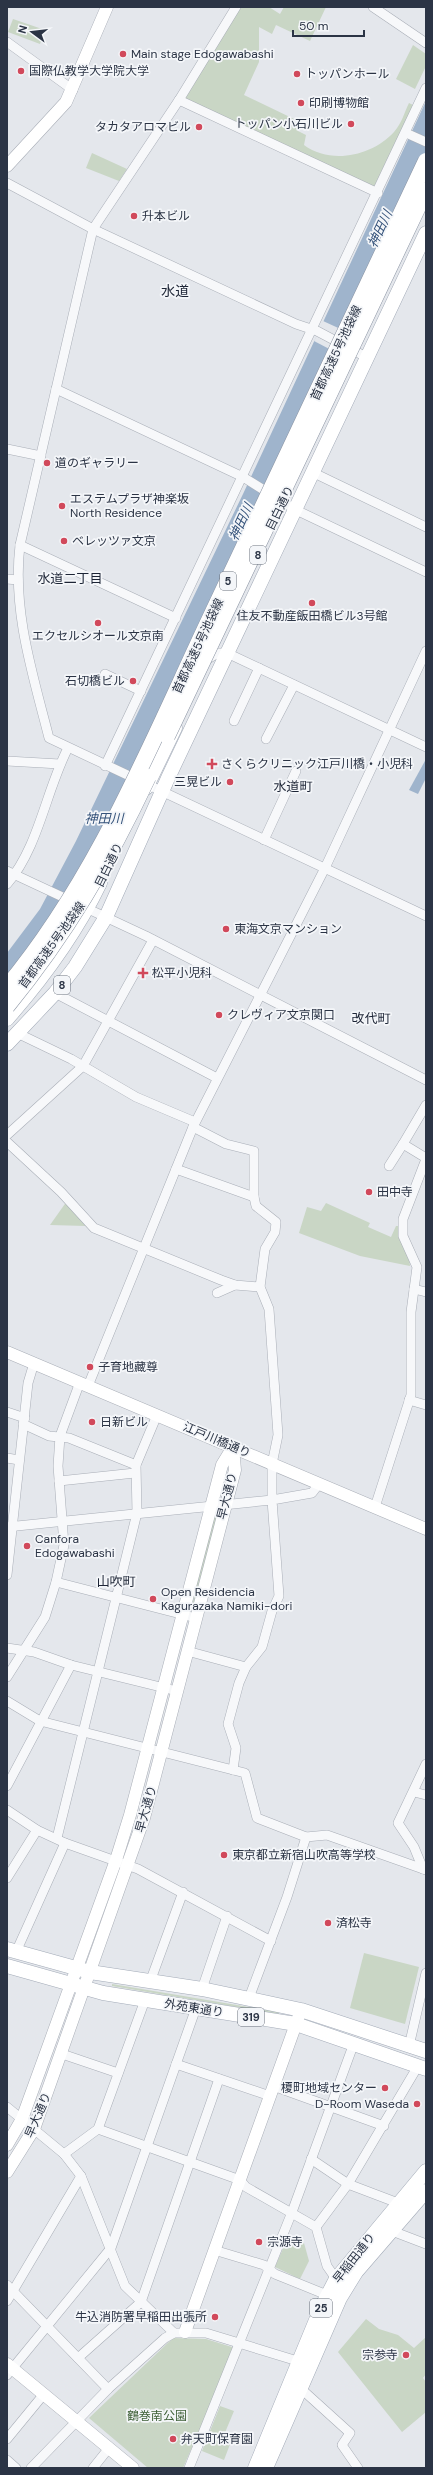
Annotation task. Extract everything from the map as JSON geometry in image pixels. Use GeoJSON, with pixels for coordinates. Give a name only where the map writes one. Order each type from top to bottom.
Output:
{"type":"FeatureCollection","features":[{"type":"Feature","properties":{"kind":"highway","name":"首都高速5号池袋線"},"geometry":{"type":"LineString","coordinates":[[7,987],[33,955],[69,903],[131,787],[426,161]]}},
{"type":"Feature","properties":{"kind":"highway","name":"首都高速5号池袋線"},"geometry":{"type":"LineString","coordinates":[[7,1006],[60,937],[79,908],[119,835],[426,190]]}},
{"type":"Feature","properties":{"kind":"main road","name":"目白通り"},"geometry":{"type":"LineString","coordinates":[[7,1019],[34,988],[82,906],[208,659],[278,498],[355,352],[426,200]]}},
{"type":"Feature","properties":{"kind":"main road","name":"目白通り"},"geometry":{"type":"LineString","coordinates":[[7,1044],[55,994],[75,967],[106,917],[161,793],[314,473],[355,352],[422,254],[426,233]]}},
{"type":"Feature","properties":{"kind":"main road","name":"外苑東通り"},"geometry":{"type":"LineString","coordinates":[[11,1950],[83,1971],[202,1989],[301,2010],[426,2051]]}},
{"type":"Feature","properties":{"kind":"main road","name":"外苑東通り"},"geometry":{"type":"LineString","coordinates":[[8,1969],[85,1989],[296,2024],[422,2067]]}},
{"type":"Feature","properties":{"kind":"main road","name":"早稲田通り"},"geometry":{"type":"LineString","coordinates":[[255,2468],[304,2363],[327,2295],[336,2279],[426,2171]]}},
{"type":"Feature","properties":{"kind":"main road","name":"早稲田通り"},"geometry":{"type":"LineString","coordinates":[[304,2363],[332,2311],[349,2284],[426,2191]]}},
{"type":"Feature","properties":{"kind":"main road","name":"早稲田通り"},"geometry":{"type":"LineString","coordinates":[[266,2468],[295,2384]]}},
{"type":"Feature","properties":{"kind":"street"},"geometry":{"type":"LineString","coordinates":[[7,166],[66,102],[73,90],[107,7]]}},
{"type":"Feature","properties":{"kind":"street"},"geometry":{"type":"LineString","coordinates":[[236,7],[179,100],[93,229],[20,545],[18,580],[23,634],[49,738],[161,793],[426,916]]}},
{"type":"Feature","properties":{"kind":"street"},"geometry":{"type":"LineString","coordinates":[[372,7],[426,43]]}},
{"type":"Feature","properties":{"kind":"street"},"geometry":{"type":"LineString","coordinates":[[7,42],[73,90]]}},
{"type":"Feature","properties":{"kind":"street"},"geometry":{"type":"LineString","coordinates":[[107,767],[176,618],[245,478],[315,330],[407,134],[426,88]]}},
{"type":"Feature","properties":{"kind":"street"},"geometry":{"type":"LineString","coordinates":[[179,100],[378,193]]}},
{"type":"Feature","properties":{"kind":"street"},"geometry":{"type":"LineString","coordinates":[[407,134],[426,142]]}},
{"type":"Feature","properties":{"kind":"street"},"geometry":{"type":"LineString","coordinates":[[7,184],[93,229],[296,324],[315,330],[355,352]]}},
{"type":"Feature","properties":{"kind":"street"},"geometry":{"type":"LineString","coordinates":[[56,389],[245,478],[296,510],[426,572]]}},
{"type":"Feature","properties":{"kind":"street"},"geometry":{"type":"LineString","coordinates":[[7,449],[40,456]]}},
{"type":"Feature","properties":{"kind":"street"},"geometry":{"type":"LineString","coordinates":[[314,473],[426,527]]}},
{"type":"Feature","properties":{"kind":"street"},"geometry":{"type":"LineString","coordinates":[[20,545],[176,618]]}},
{"type":"Feature","properties":{"kind":"street"},"geometry":{"type":"LineString","coordinates":[[7,579],[18,580]]}},
{"type":"Feature","properties":{"kind":"street"},"geometry":{"type":"LineString","coordinates":[[7,1677],[45,1617],[56,1582],[64,1545],[59,1482],[60,1436],[143,1247],[194,1124],[325,868],[426,651]]}},
{"type":"Feature","properties":{"kind":"street"},"geometry":{"type":"LineString","coordinates":[[208,659],[218,652],[227,653],[426,746]]}},
{"type":"Feature","properties":{"kind":"street"},"geometry":{"type":"LineString","coordinates":[[234,721],[259,668]]}},
{"type":"Feature","properties":{"kind":"street"},"geometry":{"type":"LineString","coordinates":[[105,674],[142,691]]}},
{"type":"Feature","properties":{"kind":"street"},"geometry":{"type":"LineString","coordinates":[[266,739],[294,685]]}},
{"type":"Feature","properties":{"kind":"street"},"geometry":{"type":"LineString","coordinates":[[7,884],[11,873],[46,808],[60,764],[68,748]]}},
{"type":"Feature","properties":{"kind":"street"},"geometry":{"type":"LineString","coordinates":[[7,761],[60,764]]}},
{"type":"Feature","properties":{"kind":"street"},"geometry":{"type":"LineString","coordinates":[[264,840],[296,771]]}},
{"type":"Feature","properties":{"kind":"street"},"geometry":{"type":"LineString","coordinates":[[11,873],[153,940],[426,1080]]}},
{"type":"Feature","properties":{"kind":"street"},"geometry":{"type":"LineString","coordinates":[[7,1135],[84,1066],[153,940]]}},
{"type":"Feature","properties":{"kind":"street"},"geometry":{"type":"LineString","coordinates":[[55,994],[217,1078]]}},
{"type":"Feature","properties":{"kind":"street"},"geometry":{"type":"LineString","coordinates":[[17,1033],[84,1066],[136,1097],[194,1124],[226,1144],[254,1151],[254,1198],[256,1206],[276,1222],[275,1232],[265,1249],[260,1287],[270,1314],[278,1435],[272,1464],[272,1500],[278,1596],[272,1610],[262,1647],[246,1667],[239,1683],[228,1724],[236,1748],[233,1770]]}},
{"type":"Feature","properties":{"kind":"street"},"geometry":{"type":"LineString","coordinates":[[389,1166],[426,1105]]}},
{"type":"Feature","properties":{"kind":"street"},"geometry":{"type":"LineString","coordinates":[[7,1142],[64,1194],[94,1228],[235,1285],[260,1287]]}},
{"type":"Feature","properties":{"kind":"street"},"geometry":{"type":"LineString","coordinates":[[375,1507],[409,1400],[412,1312],[417,1267],[403,1236],[403,1219],[426,1158],[403,1144]]}},
{"type":"Feature","properties":{"kind":"street"},"geometry":{"type":"LineString","coordinates":[[176,1169],[254,1198]]}},
{"type":"Feature","properties":{"kind":"street"},"geometry":{"type":"LineString","coordinates":[[217,1293],[235,1285]]}},
{"type":"Feature","properties":{"kind":"street"},"geometry":{"type":"LineString","coordinates":[[414,1289],[426,1292]]}},
{"type":"Feature","properties":{"kind":"street","name":"江戸川橋通り"},"geometry":{"type":"LineString","coordinates":[[7,1352],[426,1529]]}},
{"type":"Feature","properties":{"kind":"street"},"geometry":{"type":"LineString","coordinates":[[7,1575],[10,1526],[29,1377],[34,1363]]}},
{"type":"Feature","properties":{"kind":"street"},"geometry":{"type":"LineString","coordinates":[[409,1400],[426,1405]]}},
{"type":"Feature","properties":{"kind":"street"},"geometry":{"type":"LineString","coordinates":[[7,1412],[49,1436],[69,1438],[135,1469]]}},
{"type":"Feature","properties":{"kind":"street"},"geometry":{"type":"LineString","coordinates":[[11,1950],[61,1841],[83,1732],[137,1513],[135,1469],[157,1415]]}},
{"type":"Feature","properties":{"kind":"street","name":"早大通り"},"geometry":{"type":"LineString","coordinates":[[7,2145],[22,2119],[71,1985],[83,1971],[128,1864],[144,1818],[235,1470],[233,1447]]}},
{"type":"Feature","properties":{"kind":"street","name":"早大通り"},"geometry":{"type":"LineString","coordinates":[[7,2172],[34,2129],[85,1989],[83,1971],[148,1749],[222,1465],[233,1447]]}},
{"type":"Feature","properties":{"kind":"street"},"geometry":{"type":"LineString","coordinates":[[7,1458],[19,1460]]}},
{"type":"Feature","properties":{"kind":"street"},"geometry":{"type":"LineString","coordinates":[[59,1482],[135,1469]]}},
{"type":"Feature","properties":{"kind":"street"},"geometry":{"type":"LineString","coordinates":[[10,1526],[272,1500],[312,1493],[320,1484]]}},
{"type":"Feature","properties":{"kind":"street"},"geometry":{"type":"LineString","coordinates":[[56,1582],[116,1599],[196,1618]]}},
{"type":"Feature","properties":{"kind":"street"},"geometry":{"type":"LineString","coordinates":[[7,1648],[24,1650],[71,1665],[177,1691]]}},
{"type":"Feature","properties":{"kind":"street"},"geometry":{"type":"LineString","coordinates":[[188,1651],[246,1667]]}},
{"type":"Feature","properties":{"kind":"street"},"geometry":{"type":"LineString","coordinates":[[7,1786],[40,1721],[71,1665]]}},
{"type":"Feature","properties":{"kind":"street"},"geometry":{"type":"LineString","coordinates":[[7,1701],[40,1721],[245,1773],[257,1818],[306,1837],[327,1835],[424,1869]]}},
{"type":"Feature","properties":{"kind":"street"},"geometry":{"type":"LineString","coordinates":[[424,1869],[414,1847],[398,1823],[426,1764]]}},
{"type":"Feature","properties":{"kind":"street"},"geometry":{"type":"LineString","coordinates":[[414,1792],[426,1795]]}},
{"type":"Feature","properties":{"kind":"street"},"geometry":{"type":"LineString","coordinates":[[7,1810],[37,1830],[61,1841],[128,1864],[183,1892],[271,1941]]}},
{"type":"Feature","properties":{"kind":"street"},"geometry":{"type":"LineString","coordinates":[[7,1878],[10,1867],[37,1830]]}},
{"type":"Feature","properties":{"kind":"street"},"geometry":{"type":"LineString","coordinates":[[249,1998],[271,1941],[306,1837]]}},
{"type":"Feature","properties":{"kind":"street"},"geometry":{"type":"LineString","coordinates":[[150,1982],[183,1892]]}},
{"type":"Feature","properties":{"kind":"street"},"geometry":{"type":"LineString","coordinates":[[202,1989],[227,1916]]}},
{"type":"Feature","properties":{"kind":"street"},"geometry":{"type":"LineString","coordinates":[[409,2046],[426,1973]]}},
{"type":"Feature","properties":{"kind":"street"},"geometry":{"type":"LineString","coordinates":[[64,2154],[98,2129],[145,2000]]}},
{"type":"Feature","properties":{"kind":"street"},"geometry":{"type":"LineString","coordinates":[[133,2468],[44,2394],[9,2369],[47,2327],[111,2248],[196,2008]]}},
{"type":"Feature","properties":{"kind":"street"},"geometry":{"type":"LineString","coordinates":[[180,2333],[214,2250],[301,2010]]}},
{"type":"Feature","properties":{"kind":"street"},"geometry":{"type":"LineString","coordinates":[[189,2468],[292,2212],[329,2106],[354,2043]]}},
{"type":"Feature","properties":{"kind":"street"},"geometry":{"type":"LineString","coordinates":[[62,2054],[118,2074]]}},
{"type":"Feature","properties":{"kind":"street"},"geometry":{"type":"LineString","coordinates":[[176,2064],[219,2079],[329,2106],[384,2126]]}},
{"type":"Feature","properties":{"kind":"street"},"geometry":{"type":"LineString","coordinates":[[316,2227],[348,2184],[422,2067]]}},
{"type":"Feature","properties":{"kind":"street"},"geometry":{"type":"LineString","coordinates":[[78,2358],[141,2302],[219,2079]]}},
{"type":"Feature","properties":{"kind":"street"},"geometry":{"type":"LineString","coordinates":[[7,2107],[64,2154],[81,2176],[125,2286],[141,2302],[180,2333]]}},
{"type":"Feature","properties":{"kind":"street"},"geometry":{"type":"LineString","coordinates":[[98,2129],[240,2180],[246,2187],[316,2227],[327,2266],[336,2279]]}},
{"type":"Feature","properties":{"kind":"street"},"geometry":{"type":"LineString","coordinates":[[311,2158],[348,2184],[398,2203]]}},
{"type":"Feature","properties":{"kind":"street"},"geometry":{"type":"LineString","coordinates":[[7,2301],[10,2288],[81,2176]]}},
{"type":"Feature","properties":{"kind":"street"},"geometry":{"type":"LineString","coordinates":[[392,2231],[426,2244]]}},
{"type":"Feature","properties":{"kind":"street"},"geometry":{"type":"LineString","coordinates":[[214,2250],[264,2265],[275,2274],[327,2295]]}},
{"type":"Feature","properties":{"kind":"street"},"geometry":{"type":"LineString","coordinates":[[10,2288],[108,2389]]}},
{"type":"Feature","properties":{"kind":"street"},"geometry":{"type":"LineString","coordinates":[[30,2468],[108,2389],[165,2338],[180,2333],[206,2333],[304,2363]]}},
{"type":"Feature","properties":{"kind":"street"},"geometry":{"type":"LineString","coordinates":[[295,2384],[350,2433],[342,2446],[358,2468]]}},
{"type":"Feature","properties":{"kind":"street"},"geometry":{"type":"LineString","coordinates":[[7,2439],[44,2394]]}},
{"type":"Feature","properties":{"kind":"street"},"geometry":{"type":"LineString","coordinates":[[93,2468],[109,2448]]}},
{"type":"Feature","properties":{"kind":"street"},"geometry":{"type":"LineString","coordinates":[[7,2460],[16,2468]]}},
{"type":"Feature","properties":{"kind":"green space"},"geometry":{"type":"Polygon","coordinates":[[[239,7],[269,7],[280,14],[284,7],[326,7],[310,41],[276,25],[272,34],[259,27],[259,62],[244,95],[294,119],[298,131],[306,135],[304,145],[326,155],[339,156],[363,152],[385,140],[394,132],[401,122],[409,103],[413,105],[374,187],[183,99],[239,7]]]}},
{"type":"Feature","properties":{"kind":"green space"},"geometry":{"type":"Polygon","coordinates":[[[13,19],[45,30],[40,44],[8,32],[13,19]]]}},
{"type":"Feature","properties":{"kind":"green space"},"geometry":{"type":"Polygon","coordinates":[[[413,45],[426,54],[426,66],[415,89],[396,79],[413,45]]]}},
{"type":"Feature","properties":{"kind":"green space"},"geometry":{"type":"Polygon","coordinates":[[[92,153],[127,169],[119,181],[86,168],[92,153]]]}},
{"type":"Feature","properties":{"kind":"green space"},"geometry":{"type":"Polygon","coordinates":[[[67,1201],[86,1226],[50,1225],[67,1201]]]}},
{"type":"Feature","properties":{"kind":"green space"},"geometry":{"type":"Polygon","coordinates":[[[326,1203],[370,1223],[368,1227],[391,1237],[396,1226],[399,1226],[409,1257],[410,1266],[360,1256],[299,1233],[307,1207],[321,1211],[326,1203]]]}},
{"type":"Feature","properties":{"kind":"green space"},"geometry":{"type":"Polygon","coordinates":[[[213,1516],[217,1517],[191,1609],[213,1516]]]}},
{"type":"Feature","properties":{"kind":"green space"},"geometry":{"type":"Polygon","coordinates":[[[364,1953],[419,1967],[405,2024],[350,2008],[364,1953]]]}},
{"type":"Feature","properties":{"kind":"green space"},"geometry":{"type":"Polygon","coordinates":[[[112,1984],[279,2012],[279,2014],[112,1986],[112,1984]]]}},
{"type":"Feature","properties":{"kind":"green space"},"geometry":{"type":"Polygon","coordinates":[[[289,2235],[304,2243],[309,2261],[300,2279],[275,2267],[289,2235]]]}},
{"type":"Feature","properties":{"kind":"green space"},"geometry":{"type":"Polygon","coordinates":[[[366,2319],[379,2329],[398,2335],[414,2348],[426,2337],[426,2374],[423,2378],[426,2382],[426,2412],[402,2432],[338,2352],[366,2319]]]}},
{"type":"Feature","properties":{"kind":"green space","name":"鶴巻南公園"},"geometry":{"type":"Polygon","coordinates":[[[173,2338],[206,2339],[235,2348],[183,2468],[148,2468],[89,2418],[173,2338]]]}},
{"type":"Feature","properties":{"kind":"green space"},"geometry":{"type":"Polygon","coordinates":[[[220,2406],[234,2411],[224,2435],[232,2439],[224,2460],[202,2451],[220,2406]]]}},
{"type":"Feature","properties":{"kind":"water","name":"神田川"},"geometry":{"type":"Polygon","coordinates":[[[426,101],[426,164],[184,686],[7,994],[7,953],[40,909],[76,841],[243,494],[426,101]]]}},
{"type":"Feature","properties":{"kind":"water"},"geometry":{"type":"Polygon","coordinates":[[[426,759],[426,778],[418,794],[409,790],[426,759]]]}},
{"type":"Feature","properties":{"kind":"pier"},"geometry":{"type":"Polygon","coordinates":[[[323,321],[347,332],[337,353],[314,341],[323,321]]]}},
{"type":"Feature","properties":{"kind":"place","name":"Main stage Edogawabashi"},"geometry":{"type":"Point","coordinates":[123,54]}},
{"type":"Feature","properties":{"kind":"place","name":"国際仏教学大学院大学"},"geometry":{"type":"Point","coordinates":[21,71]}},
{"type":"Feature","properties":{"kind":"place","name":"トッパンホール"},"geometry":{"type":"Point","coordinates":[297,74]}},
{"type":"Feature","properties":{"kind":"place","name":"印刷博物館"},"geometry":{"type":"Point","coordinates":[301,103]}},
{"type":"Feature","properties":{"kind":"place","name":"トッパン小石川ビル"},"geometry":{"type":"Point","coordinates":[351,124]}},
{"type":"Feature","properties":{"kind":"place","name":"タカタアロマビル"},"geometry":{"type":"Point","coordinates":[199,127]}},
{"type":"Feature","properties":{"kind":"place","name":"升本ビル"},"geometry":{"type":"Point","coordinates":[134,216]}},
{"type":"Feature","properties":{"kind":"place","name":"道のギャラリー"},"geometry":{"type":"Point","coordinates":[47,463]}},
{"type":"Feature","properties":{"kind":"place","name":"エステムプラザ神楽坂 North Residence"},"geometry":{"type":"Point","coordinates":[62,506]}},
{"type":"Feature","properties":{"kind":"place","name":"ベレッツァ文京"},"geometry":{"type":"Point","coordinates":[64,541]}},
{"type":"Feature","properties":{"kind":"place","name":"住友不動産飯田橋ビル3号館"},"geometry":{"type":"Point","coordinates":[312,603]}},
{"type":"Feature","properties":{"kind":"place","name":"エクセルシオール文京南"},"geometry":{"type":"Point","coordinates":[98,623]}},
{"type":"Feature","properties":{"kind":"place","name":"石切橋ビル"},"geometry":{"type":"Point","coordinates":[133,681]}},
{"type":"Feature","properties":{"kind":"place","name":"さくらクリニック江戸川橋・小児科"},"geometry":{"type":"Point","coordinates":[212,764]}},
{"type":"Feature","properties":{"kind":"place","name":"三晃ビル"},"geometry":{"type":"Point","coordinates":[230,782]}},
{"type":"Feature","properties":{"kind":"place","name":"東海文京マンション"},"geometry":{"type":"Point","coordinates":[226,929]}},
{"type":"Feature","properties":{"kind":"place","name":"松平小児科"},"geometry":{"type":"Point","coordinates":[143,973]}},
{"type":"Feature","properties":{"kind":"place","name":"クレヴィア文京関口"},"geometry":{"type":"Point","coordinates":[219,1015]}},
{"type":"Feature","properties":{"kind":"place","name":"田中寺"},"geometry":{"type":"Point","coordinates":[369,1192]}},
{"type":"Feature","properties":{"kind":"place","name":"子育地藏尊"},"geometry":{"type":"Point","coordinates":[90,1367]}},
{"type":"Feature","properties":{"kind":"place","name":"日新ビル"},"geometry":{"type":"Point","coordinates":[92,1422]}},
{"type":"Feature","properties":{"kind":"place","name":"Canfora Edogawabashi"},"geometry":{"type":"Point","coordinates":[27,1546]}},
{"type":"Feature","properties":{"kind":"place","name":"Open Residencia Kagurazaka Namiki-dori"},"geometry":{"type":"Point","coordinates":[153,1599]}},
{"type":"Feature","properties":{"kind":"place","name":"東京都立新宿山吹高等学校"},"geometry":{"type":"Point","coordinates":[224,1855]}},
{"type":"Feature","properties":{"kind":"place","name":"済松寺"},"geometry":{"type":"Point","coordinates":[328,1923]}},
{"type":"Feature","properties":{"kind":"place","name":"榎町地域センター"},"geometry":{"type":"Point","coordinates":[385,2088]}},
{"type":"Feature","properties":{"kind":"place","name":"D-Room Waseda"},"geometry":{"type":"Point","coordinates":[417,2104]}},
{"type":"Feature","properties":{"kind":"place","name":"宗源寺"},"geometry":{"type":"Point","coordinates":[259,2242]}},
{"type":"Feature","properties":{"kind":"place","name":"牛込消防署早稲田出張所"},"geometry":{"type":"Point","coordinates":[215,2317]}},
{"type":"Feature","properties":{"kind":"place","name":"宗参寺"},"geometry":{"type":"Point","coordinates":[406,2355]}},
{"type":"Feature","properties":{"kind":"place","name":"弁天町保育園"},"geometry":{"type":"Point","coordinates":[173,2439]}},
{"type":"Feature","properties":{"kind":"district","name":"水道"},"geometry":{"type":"Point","coordinates":[175,291]}},
{"type":"Feature","properties":{"kind":"district","name":"水道二丁目"},"geometry":{"type":"Point","coordinates":[70,578]}},
{"type":"Feature","properties":{"kind":"district","name":"水道町"},"geometry":{"type":"Point","coordinates":[293,786]}},
{"type":"Feature","properties":{"kind":"district","name":"改代町"},"geometry":{"type":"Point","coordinates":[371,1018]}},
{"type":"Feature","properties":{"kind":"district","name":"山吹町"},"geometry":{"type":"Point","coordinates":[116,1581]}}]}
